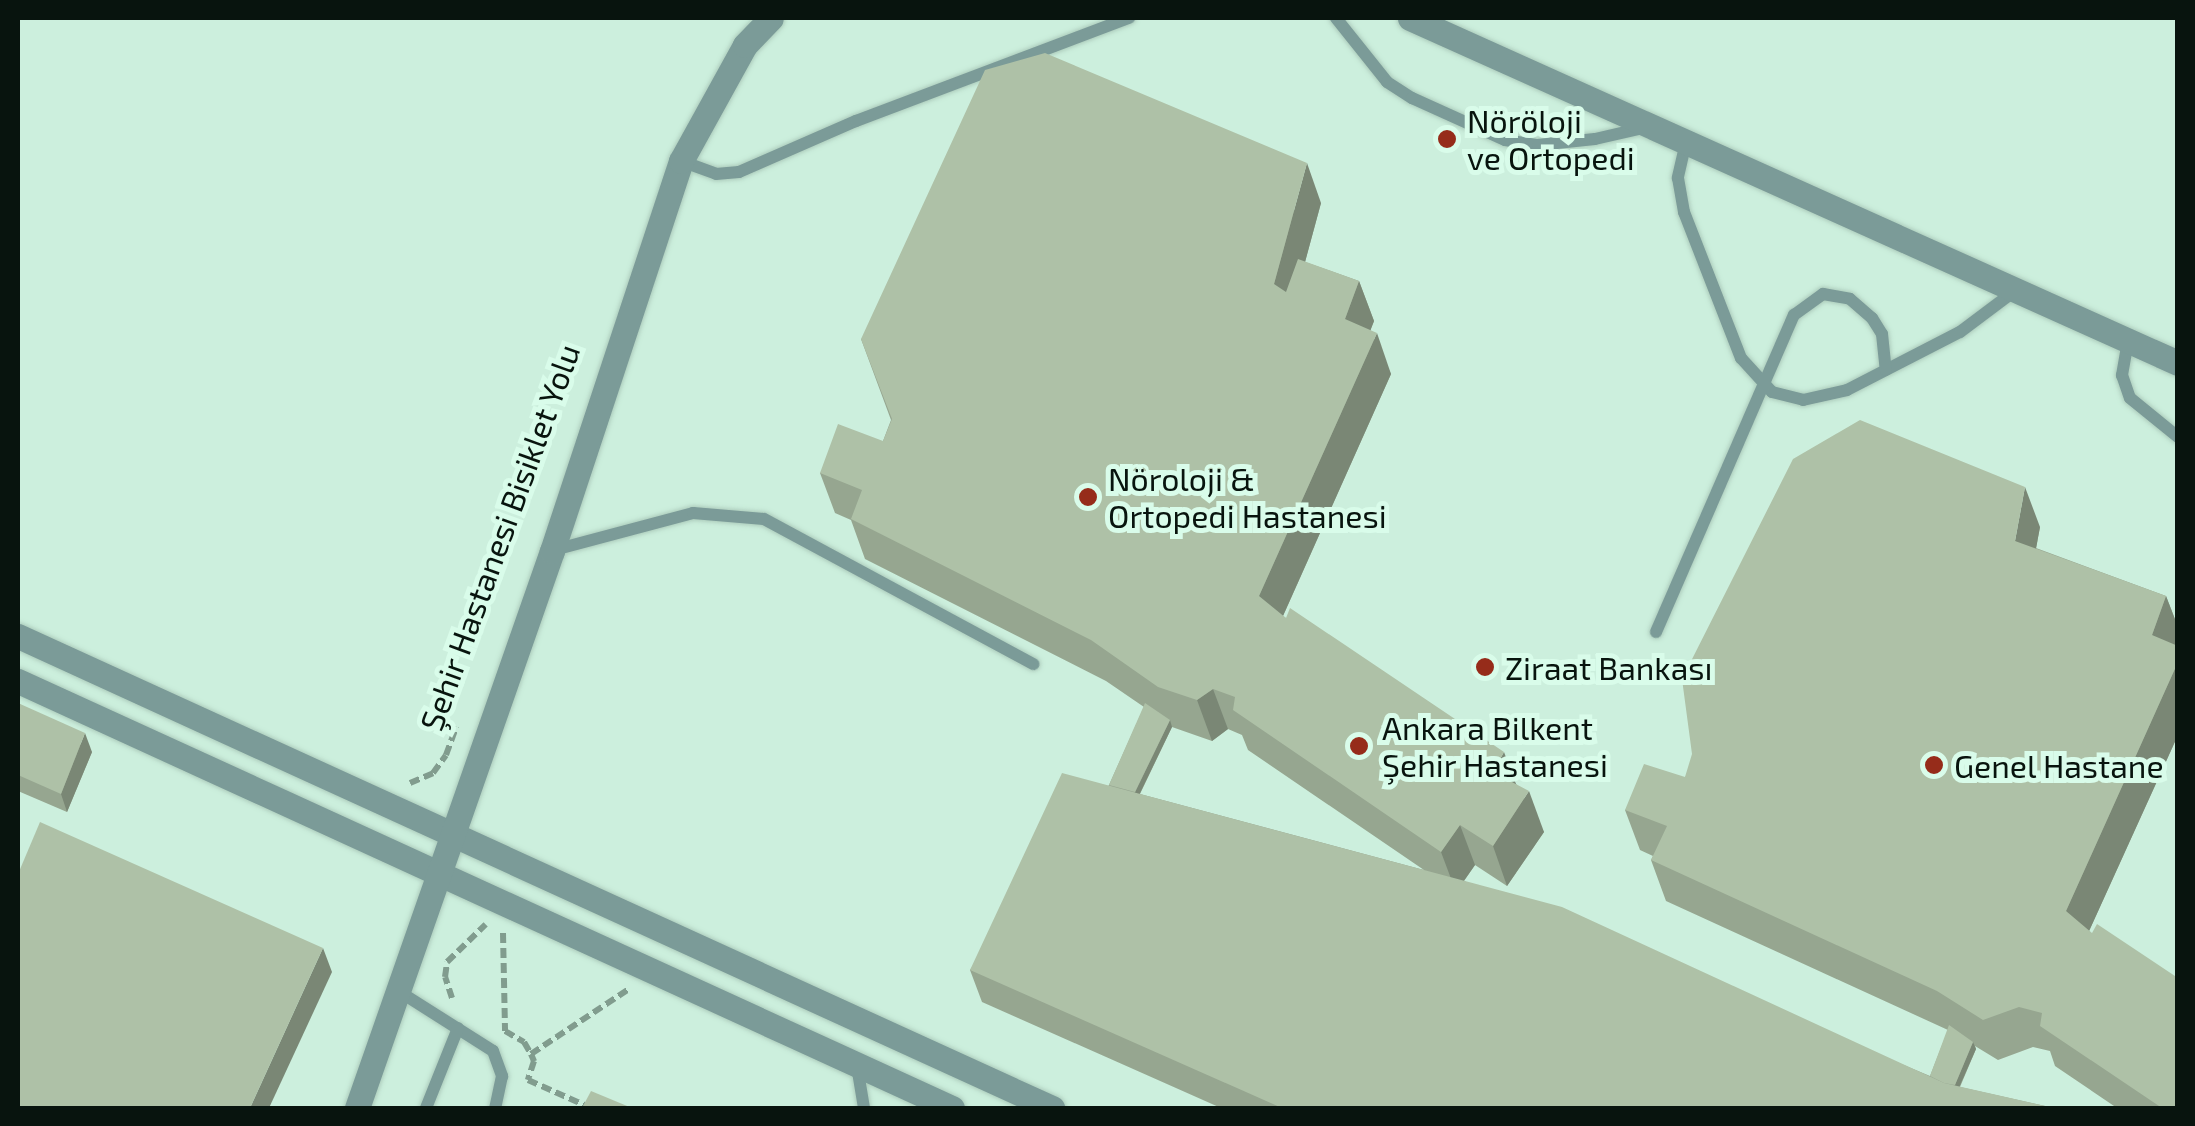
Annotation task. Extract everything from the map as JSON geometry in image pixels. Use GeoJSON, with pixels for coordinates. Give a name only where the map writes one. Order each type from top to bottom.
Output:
{"type":"FeatureCollection","features":[{"type":"Feature","properties":{"kind":"street"},"geometry":{"type":"LineString","coordinates":[[357,1108],[552,551],[681,160],[745,46],[771,18]]}},
{"type":"Feature","properties":{"kind":"street"},"geometry":{"type":"LineString","coordinates":[[1410,18],[2178,363]]}},
{"type":"Feature","properties":{"kind":"street"},"geometry":{"type":"LineString","coordinates":[[18,636],[1052,1108]]}},
{"type":"Feature","properties":{"kind":"street"},"geometry":{"type":"LineString","coordinates":[[18,682],[952,1108]]}},
{"type":"Feature","properties":{"kind":"lane"},"geometry":{"type":"LineString","coordinates":[[681,160],[716,174],[739,172],[856,121],[1129,18]]}},
{"type":"Feature","properties":{"kind":"lane"},"geometry":{"type":"LineString","coordinates":[[1336,18],[1388,82],[1412,98],[1505,140],[1557,143],[1654,126]]}},
{"type":"Feature","properties":{"kind":"lane"},"geometry":{"type":"LineString","coordinates":[[1687,140],[1678,178],[1684,212],[1741,358],[1763,387],[1802,400],[1847,390],[1960,332],[2016,290]]}},
{"type":"Feature","properties":{"kind":"lane"},"geometry":{"type":"LineString","coordinates":[[1656,632],[1794,315],[1822,294],[1850,299],[1872,318],[1882,334],[1886,370]]}},
{"type":"Feature","properties":{"kind":"lane"},"geometry":{"type":"LineString","coordinates":[[2128,341],[2122,375],[2130,398],[2178,437]]}},
{"type":"Feature","properties":{"kind":"lane"},"geometry":{"type":"LineString","coordinates":[[552,551],[693,513],[764,519],[1032,664]]}},
{"type":"Feature","properties":{"kind":"lane"},"geometry":{"type":"LineString","coordinates":[[400,992],[483,1042],[499,1062],[502,1090],[495,1108]]}},
{"type":"Feature","properties":{"kind":"lane"},"geometry":{"type":"LineString","coordinates":[[426,1108],[458,1028]]}},
{"type":"Feature","properties":{"kind":"lane"},"geometry":{"type":"LineString","coordinates":[[857,1066],[864,1108]]}},
{"type":"Feature","properties":{"kind":"path","name":"Şehir Hastanesi Bisiklet Yolu"},"geometry":{"type":"LineString","coordinates":[[403,782],[414,783],[433,772],[446,755],[460,718]]}},
{"type":"Feature","properties":{"kind":"path"},"geometry":{"type":"LineString","coordinates":[[455,1004],[445,977],[447,962],[479,928],[499,919],[506,944],[505,1031]]}},
{"type":"Feature","properties":{"kind":"path"},"geometry":{"type":"LineString","coordinates":[[531,1054],[622,996],[641,976]]}},
{"type":"Feature","properties":{"kind":"path"},"geometry":{"type":"LineString","coordinates":[[491,1023],[524,1042],[534,1062],[528,1080],[591,1108]]}},
{"type":"Feature","properties":{"kind":"building","name":"Nöroloji & Ortopedi Hastanesi"},"geometry":{"type":"Polygon","coordinates":[[[1045,53],[1307,163],[1274,284],[1286,292],[1298,259],[1359,281],[1345,319],[1377,333],[1259,596],[1286,618],[1290,608],[1504,752],[1493,772],[1529,791],[1493,846],[1460,825],[1441,852],[1233,710],[1235,697],[1213,689],[1197,700],[1158,687],[1091,640],[851,519],[862,490],[820,473],[838,424],[883,441],[892,419],[861,339],[985,70],[1045,53]]]}},
{"type":"Feature","properties":{"kind":"building","name":"Genel Hastane"},"geometry":{"type":"Polygon","coordinates":[[[1860,420],[2025,487],[2015,541],[2166,596],[2152,635],[2178,646],[2178,662],[2066,911],[2092,933],[2097,924],[2178,978],[2178,1108],[2162,1108],[2040,1026],[2042,1013],[2019,1007],[1983,1020],[1937,991],[1651,860],[1667,826],[1625,810],[1644,764],[1685,777],[1692,754],[1682,679],[1793,459],[1860,420]]]}},
{"type":"Feature","properties":{"kind":"building"},"geometry":{"type":"Polygon","coordinates":[[[18,703],[85,733],[61,794],[18,775],[18,703]]]}},
{"type":"Feature","properties":{"kind":"building"},"geometry":{"type":"Polygon","coordinates":[[[1145,703],[1170,720],[1135,792],[1109,785],[1145,703]]]}},
{"type":"Feature","properties":{"kind":"building"},"geometry":{"type":"Polygon","coordinates":[[[1062,773],[1562,907],[1944,1083],[2054,1108],[1282,1108],[970,970],[1062,773]]]}},
{"type":"Feature","properties":{"kind":"building"},"geometry":{"type":"Polygon","coordinates":[[[40,822],[323,948],[250,1108],[18,1108],[18,874],[40,822]]]}},
{"type":"Feature","properties":{"kind":"building"},"geometry":{"type":"Polygon","coordinates":[[[1949,1025],[1973,1042],[1955,1085],[1930,1076],[1949,1025]]]}},
{"type":"Feature","properties":{"kind":"building"},"geometry":{"type":"Polygon","coordinates":[[[591,1091],[632,1108],[582,1108],[591,1091]]]}},
{"type":"Feature","properties":{"kind":"place","name":"Nöröloji ve Ortopedi"},"geometry":{"type":"Point","coordinates":[1447,139]}},
{"type":"Feature","properties":{"kind":"place","name":"Nöroloji & Ortopedi Hastanesi"},"geometry":{"type":"Point","coordinates":[1088,497]}},
{"type":"Feature","properties":{"kind":"place","name":"Ziraat Bankası"},"geometry":{"type":"Point","coordinates":[1485,667]}},
{"type":"Feature","properties":{"kind":"place","name":"Ankara Bilkent Şehir Hastanesi"},"geometry":{"type":"Point","coordinates":[1359,746]}},
{"type":"Feature","properties":{"kind":"place","name":"Genel Hastane"},"geometry":{"type":"Point","coordinates":[1934,765]}}]}
